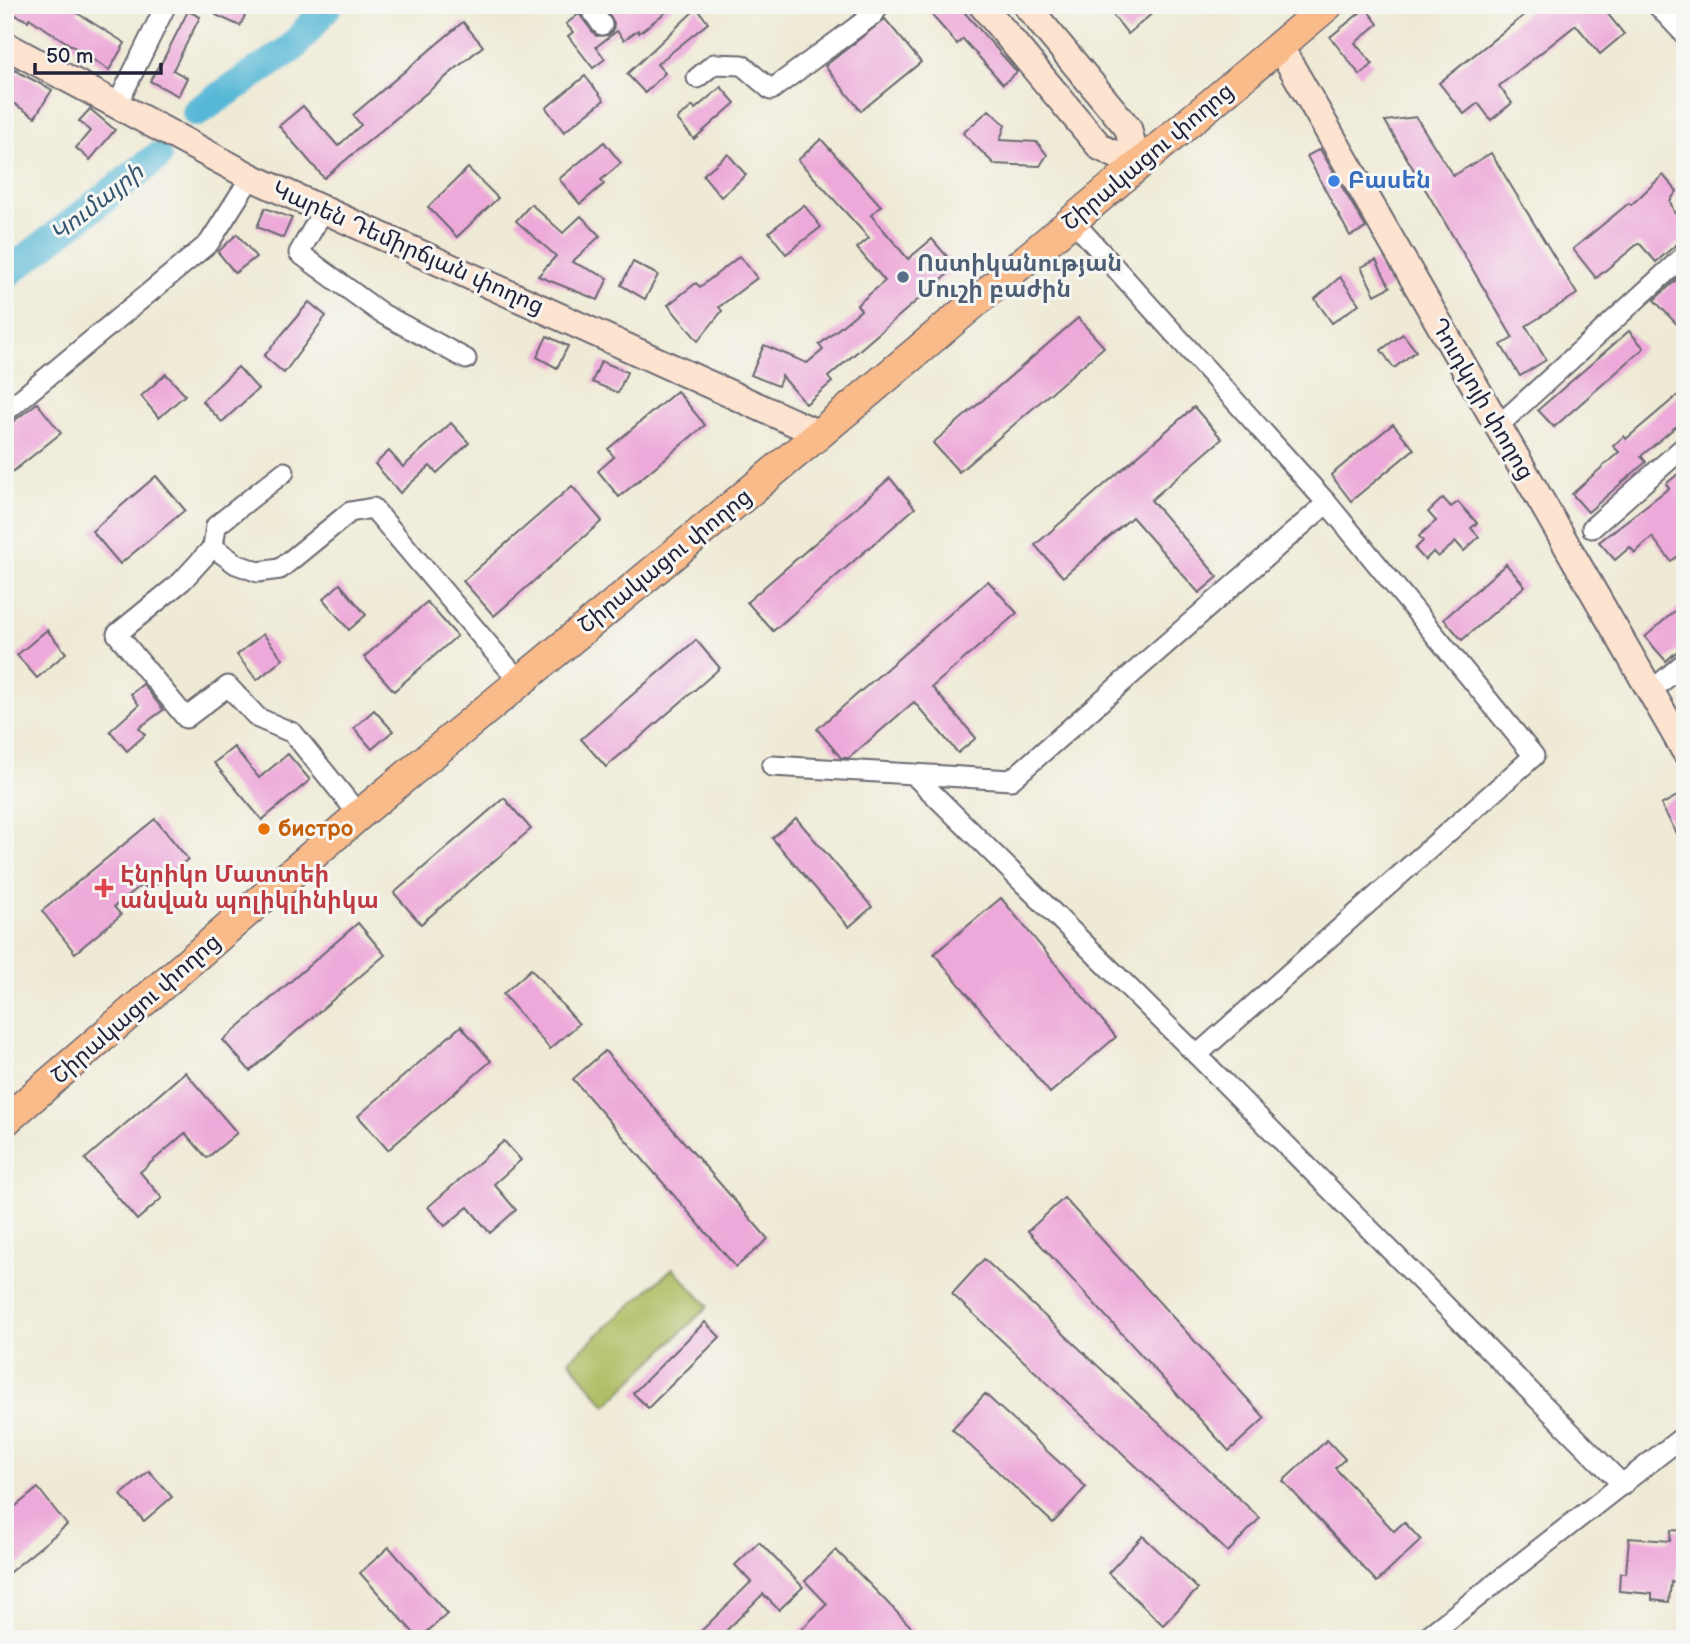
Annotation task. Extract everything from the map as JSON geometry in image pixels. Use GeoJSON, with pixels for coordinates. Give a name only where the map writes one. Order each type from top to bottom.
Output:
{"type":"FeatureCollection","features":[{"type":"Feature","properties":{"kind":"main road","name":"Շիրակացու փողոց"},"geometry":{"type":"LineString","coordinates":[[5,1121],[519,681],[1073,222],[1328,5]]}},
{"type":"Feature","properties":{"kind":"street"},"geometry":{"type":"LineString","coordinates":[[118,103],[166,5]]}},
{"type":"Feature","properties":{"kind":"street"},"geometry":{"type":"LineString","coordinates":[[589,5],[603,25]]}},
{"type":"Feature","properties":{"kind":"street"},"geometry":{"type":"LineString","coordinates":[[697,78],[714,64],[742,65],[771,90],[874,14],[879,5]]}},
{"type":"Feature","properties":{"kind":"street"},"geometry":{"type":"LineString","coordinates":[[982,5],[1100,147],[1137,165]]}},
{"type":"Feature","properties":{"kind":"street"},"geometry":{"type":"LineString","coordinates":[[1026,5],[1128,128],[1137,165]]}},
{"type":"Feature","properties":{"kind":"street"},"geometry":{"type":"LineString","coordinates":[[1657,5],[1685,35]]}},
{"type":"Feature","properties":{"kind":"street","name":"Կարեն Դեմիրճյան փողոց"},"geometry":{"type":"LineString","coordinates":[[5,45],[118,103],[251,177],[819,434]]}},
{"type":"Feature","properties":{"kind":"street","name":"Դուդկոյի փողոց"},"geometry":{"type":"LineString","coordinates":[[1280,47],[1685,751]]}},
{"type":"Feature","properties":{"kind":"street"},"geometry":{"type":"LineString","coordinates":[[5,412],[209,243],[251,177]]}},
{"type":"Feature","properties":{"kind":"street"},"geometry":{"type":"LineString","coordinates":[[323,211],[299,253],[381,313],[466,359]]}},
{"type":"Feature","properties":{"kind":"street"},"geometry":{"type":"LineString","coordinates":[[1073,222],[1327,503],[1534,756],[1197,1055]]}},
{"type":"Feature","properties":{"kind":"street"},"geometry":{"type":"LineString","coordinates":[[1498,426],[1685,255]]}},
{"type":"Feature","properties":{"kind":"street"},"geometry":{"type":"LineString","coordinates":[[1592,528],[1685,446]]}},
{"type":"Feature","properties":{"kind":"street"},"geometry":{"type":"LineString","coordinates":[[284,472],[216,526],[213,547],[182,581],[117,634],[186,718],[228,686],[258,718],[293,733],[359,816]]}},
{"type":"Feature","properties":{"kind":"street"},"geometry":{"type":"LineString","coordinates":[[772,766],[1011,780],[1327,503]]}},
{"type":"Feature","properties":{"kind":"street"},"geometry":{"type":"LineString","coordinates":[[213,547],[236,564],[258,572],[280,569],[350,512],[373,508],[519,681]]}},
{"type":"Feature","properties":{"kind":"street"},"geometry":{"type":"LineString","coordinates":[[1650,692],[1685,662]]}},
{"type":"Feature","properties":{"kind":"street"},"geometry":{"type":"LineString","coordinates":[[913,774],[1197,1055],[1623,1485]]}},
{"type":"Feature","properties":{"kind":"street"},"geometry":{"type":"LineString","coordinates":[[1424,1639],[1685,1435]]}},
{"type":"Feature","properties":{"kind":"green space"},"geometry":{"type":"Polygon","coordinates":[[[673,1268],[708,1306],[606,1406],[569,1360],[673,1268]]]}},
{"type":"Feature","properties":{"kind":"building"},"geometry":{"type":"Polygon","coordinates":[[[5,5],[82,5],[77,13],[125,43],[109,70],[29,18],[28,21],[5,10],[5,5]]]}},
{"type":"Feature","properties":{"kind":"building"},"geometry":{"type":"Polygon","coordinates":[[[221,5],[250,5],[240,26],[216,15],[221,5]]]}},
{"type":"Feature","properties":{"kind":"building"},"geometry":{"type":"Polygon","coordinates":[[[603,5],[675,5],[639,33],[638,30],[624,40],[617,31],[596,47],[605,59],[593,68],[568,36],[573,32],[566,24],[579,14],[596,36],[608,35],[613,31],[614,23],[603,5]]]}},
{"type":"Feature","properties":{"kind":"building"},"geometry":{"type":"Polygon","coordinates":[[[923,5],[958,5],[1017,72],[1003,84],[963,39],[957,44],[923,5]]]}},
{"type":"Feature","properties":{"kind":"building"},"geometry":{"type":"Polygon","coordinates":[[[1105,5],[1162,5],[1128,34],[1105,5]]]}},
{"type":"Feature","properties":{"kind":"building"},"geometry":{"type":"Polygon","coordinates":[[[1537,5],[1594,5],[1599,11],[1603,8],[1624,34],[1600,54],[1576,25],[1499,86],[1512,103],[1491,120],[1478,103],[1464,114],[1439,83],[1537,5]]]}},
{"type":"Feature","properties":{"kind":"building"},"geometry":{"type":"Polygon","coordinates":[[[697,8],[708,23],[657,64],[665,73],[645,93],[627,74],[697,8]]]}},
{"type":"Feature","properties":{"kind":"building"},"geometry":{"type":"Polygon","coordinates":[[[1366,8],[1378,24],[1355,43],[1373,64],[1360,75],[1330,37],[1366,8]]]}},
{"type":"Feature","properties":{"kind":"building"},"geometry":{"type":"Polygon","coordinates":[[[188,11],[200,17],[173,70],[187,78],[178,96],[150,81],[188,11]]]}},
{"type":"Feature","properties":{"kind":"building"},"geometry":{"type":"Polygon","coordinates":[[[885,19],[921,62],[861,111],[825,66],[885,19]]]}},
{"type":"Feature","properties":{"kind":"building"},"geometry":{"type":"Polygon","coordinates":[[[463,22],[483,46],[324,178],[279,126],[303,106],[338,146],[361,125],[353,115],[463,22]]]}},
{"type":"Feature","properties":{"kind":"building"},"geometry":{"type":"Polygon","coordinates":[[[5,65],[52,90],[35,117],[5,98],[5,65]]]}},
{"type":"Feature","properties":{"kind":"building"},"geometry":{"type":"Polygon","coordinates":[[[585,76],[604,100],[564,132],[546,108],[585,76]]]}},
{"type":"Feature","properties":{"kind":"building"},"geometry":{"type":"Polygon","coordinates":[[[721,87],[735,103],[694,139],[677,119],[693,106],[695,109],[721,87]]]}},
{"type":"Feature","properties":{"kind":"building"},"geometry":{"type":"Polygon","coordinates":[[[90,109],[115,130],[90,160],[76,148],[90,131],[79,121],[90,109]]]}},
{"type":"Feature","properties":{"kind":"building"},"geometry":{"type":"Polygon","coordinates":[[[989,110],[1005,125],[1000,140],[1037,142],[1047,155],[1040,166],[994,164],[963,133],[989,110]]]}},
{"type":"Feature","properties":{"kind":"building"},"geometry":{"type":"Polygon","coordinates":[[[1416,117],[1453,176],[1491,153],[1577,294],[1526,326],[1546,360],[1520,376],[1501,345],[1513,338],[1385,121],[1416,117]]]}},
{"type":"Feature","properties":{"kind":"building"},"geometry":{"type":"Polygon","coordinates":[[[821,139],[881,206],[871,215],[908,259],[932,239],[956,267],[828,377],[832,382],[806,404],[782,376],[778,386],[751,375],[764,345],[807,363],[823,350],[819,345],[861,310],[857,305],[885,281],[857,248],[869,238],[798,160],[821,139]]]}},
{"type":"Feature","properties":{"kind":"building"},"geometry":{"type":"Polygon","coordinates":[[[604,142],[621,163],[601,180],[604,184],[580,204],[559,179],[604,142]]]}},
{"type":"Feature","properties":{"kind":"building"},"geometry":{"type":"Polygon","coordinates":[[[1320,149],[1366,228],[1350,236],[1307,156],[1320,149]]]}},
{"type":"Feature","properties":{"kind":"building"},"geometry":{"type":"Polygon","coordinates":[[[728,154],[746,175],[721,197],[703,175],[728,154]]]}},
{"type":"Feature","properties":{"kind":"building"},"geometry":{"type":"Polygon","coordinates":[[[468,168],[498,198],[457,237],[428,207],[468,168]]]}},
{"type":"Feature","properties":{"kind":"building"},"geometry":{"type":"Polygon","coordinates":[[[1663,175],[1677,191],[1670,201],[1674,212],[1685,224],[1685,237],[1656,262],[1639,243],[1596,278],[1573,249],[1629,203],[1631,205],[1663,175]]]}},
{"type":"Feature","properties":{"kind":"building"},"geometry":{"type":"Polygon","coordinates":[[[531,204],[563,233],[581,216],[600,236],[572,262],[608,278],[598,300],[538,276],[556,256],[516,221],[531,204]]]}},
{"type":"Feature","properties":{"kind":"building"},"geometry":{"type":"Polygon","coordinates":[[[804,205],[821,227],[786,254],[769,232],[804,205]]]}},
{"type":"Feature","properties":{"kind":"building"},"geometry":{"type":"Polygon","coordinates":[[[265,208],[292,218],[283,238],[257,227],[265,208]]]}},
{"type":"Feature","properties":{"kind":"building"},"geometry":{"type":"Polygon","coordinates":[[[237,234],[256,257],[235,273],[218,252],[237,234]]]}},
{"type":"Feature","properties":{"kind":"building"},"geometry":{"type":"Polygon","coordinates":[[[740,256],[757,278],[719,307],[722,311],[698,341],[668,305],[696,283],[700,287],[740,256]]]}},
{"type":"Feature","properties":{"kind":"building"},"geometry":{"type":"Polygon","coordinates":[[[1376,260],[1390,287],[1375,295],[1361,267],[1376,260]]]}},
{"type":"Feature","properties":{"kind":"building"},"geometry":{"type":"Polygon","coordinates":[[[633,262],[658,275],[645,299],[621,285],[633,262]]]}},
{"type":"Feature","properties":{"kind":"building"},"geometry":{"type":"Polygon","coordinates":[[[1685,272],[1685,333],[1654,300],[1685,272]]]}},
{"type":"Feature","properties":{"kind":"building"},"geometry":{"type":"Polygon","coordinates":[[[1340,277],[1359,304],[1332,323],[1315,299],[1340,277]]]}},
{"type":"Feature","properties":{"kind":"building"},"geometry":{"type":"Polygon","coordinates":[[[309,302],[326,316],[284,373],[264,356],[309,302]]]}},
{"type":"Feature","properties":{"kind":"building"},"geometry":{"type":"Polygon","coordinates":[[[1078,318],[1104,347],[959,472],[933,443],[1078,318]]]}},
{"type":"Feature","properties":{"kind":"building"},"geometry":{"type":"Polygon","coordinates":[[[1629,331],[1644,348],[1554,427],[1538,410],[1629,331]]]}},
{"type":"Feature","properties":{"kind":"building"},"geometry":{"type":"Polygon","coordinates":[[[1403,334],[1416,351],[1394,368],[1381,350],[1403,334]]]}},
{"type":"Feature","properties":{"kind":"building"},"geometry":{"type":"Polygon","coordinates":[[[547,336],[568,346],[557,368],[537,357],[547,336]]]}},
{"type":"Feature","properties":{"kind":"building"},"geometry":{"type":"Polygon","coordinates":[[[601,361],[627,372],[618,393],[592,382],[601,361]]]}},
{"type":"Feature","properties":{"kind":"building"},"geometry":{"type":"Polygon","coordinates":[[[238,367],[258,389],[222,422],[202,401],[238,367]]]}},
{"type":"Feature","properties":{"kind":"building"},"geometry":{"type":"Polygon","coordinates":[[[166,374],[185,395],[159,418],[141,396],[166,374]]]}},
{"type":"Feature","properties":{"kind":"building"},"geometry":{"type":"Polygon","coordinates":[[[1685,389],[1685,419],[1641,456],[1646,462],[1588,512],[1572,494],[1619,452],[1613,446],[1624,436],[1626,439],[1685,389]]]}},
{"type":"Feature","properties":{"kind":"building"},"geometry":{"type":"Polygon","coordinates":[[[677,391],[705,425],[619,497],[598,471],[614,457],[608,449],[677,391]]]}},
{"type":"Feature","properties":{"kind":"building"},"geometry":{"type":"Polygon","coordinates":[[[37,403],[61,433],[5,478],[5,428],[37,403]]]}},
{"type":"Feature","properties":{"kind":"building"},"geometry":{"type":"Polygon","coordinates":[[[1194,407],[1222,439],[1151,500],[1218,577],[1199,593],[1132,517],[1063,577],[1035,545],[1194,407]]]}},
{"type":"Feature","properties":{"kind":"building"},"geometry":{"type":"Polygon","coordinates":[[[451,423],[469,443],[437,473],[430,466],[400,493],[375,464],[389,451],[403,467],[451,423]]]}},
{"type":"Feature","properties":{"kind":"building"},"geometry":{"type":"Polygon","coordinates":[[[1393,424],[1414,449],[1351,501],[1331,475],[1393,424]]]}},
{"type":"Feature","properties":{"kind":"building"},"geometry":{"type":"Polygon","coordinates":[[[1685,468],[1685,551],[1671,561],[1652,537],[1635,553],[1630,547],[1615,560],[1599,542],[1669,488],[1666,484],[1685,468]]]}},
{"type":"Feature","properties":{"kind":"building"},"geometry":{"type":"Polygon","coordinates":[[[156,476],[185,510],[120,564],[92,531],[156,476]]]}},
{"type":"Feature","properties":{"kind":"building"},"geometry":{"type":"Polygon","coordinates":[[[890,478],[915,508],[773,631],[747,602],[890,478]]]}},
{"type":"Feature","properties":{"kind":"building"},"geometry":{"type":"Polygon","coordinates":[[[572,486],[602,521],[494,616],[463,581],[572,486]]]}},
{"type":"Feature","properties":{"kind":"building"},"geometry":{"type":"Polygon","coordinates":[[[1443,498],[1451,507],[1458,502],[1477,523],[1471,528],[1479,537],[1464,551],[1456,542],[1438,557],[1433,552],[1425,560],[1415,549],[1423,541],[1419,536],[1436,521],[1428,512],[1443,498]]]}},
{"type":"Feature","properties":{"kind":"building"},"geometry":{"type":"Polygon","coordinates":[[[1506,564],[1525,586],[1462,640],[1444,619],[1506,564]]]}},
{"type":"Feature","properties":{"kind":"building"},"geometry":{"type":"Polygon","coordinates":[[[988,581],[1017,613],[932,687],[976,738],[958,753],[914,702],[849,758],[841,758],[817,729],[988,581]]]}},
{"type":"Feature","properties":{"kind":"building"},"geometry":{"type":"Polygon","coordinates":[[[340,584],[366,615],[349,630],[323,599],[340,584]]]}},
{"type":"Feature","properties":{"kind":"building"},"geometry":{"type":"Polygon","coordinates":[[[427,602],[457,636],[394,691],[364,657],[427,602]]]}},
{"type":"Feature","properties":{"kind":"building"},"geometry":{"type":"Polygon","coordinates":[[[1685,602],[1685,644],[1666,661],[1645,637],[1685,602]]]}},
{"type":"Feature","properties":{"kind":"building"},"geometry":{"type":"Polygon","coordinates":[[[47,630],[66,653],[37,678],[17,655],[47,630]]]}},
{"type":"Feature","properties":{"kind":"building"},"geometry":{"type":"Polygon","coordinates":[[[263,634],[283,659],[257,680],[237,655],[263,634]]]}},
{"type":"Feature","properties":{"kind":"building"},"geometry":{"type":"Polygon","coordinates":[[[696,640],[720,668],[606,767],[581,739],[696,640]]]}},
{"type":"Feature","properties":{"kind":"building"},"geometry":{"type":"Polygon","coordinates":[[[143,684],[163,710],[139,728],[145,735],[127,751],[110,731],[139,705],[131,694],[143,684]]]}},
{"type":"Feature","properties":{"kind":"building"},"geometry":{"type":"Polygon","coordinates":[[[374,710],[393,731],[372,749],[354,728],[374,710]]]}},
{"type":"Feature","properties":{"kind":"building"},"geometry":{"type":"Polygon","coordinates":[[[234,747],[259,778],[288,754],[310,780],[262,820],[214,763],[234,747]]]}},
{"type":"Feature","properties":{"kind":"building"},"geometry":{"type":"Polygon","coordinates":[[[1679,795],[1685,804],[1685,848],[1661,805],[1679,795]]]}},
{"type":"Feature","properties":{"kind":"building"},"geometry":{"type":"Polygon","coordinates":[[[504,798],[531,829],[421,924],[394,893],[504,798]]]}},
{"type":"Feature","properties":{"kind":"building"},"geometry":{"type":"Polygon","coordinates":[[[796,818],[872,907],[849,927],[772,838],[796,818]]]}},
{"type":"Feature","properties":{"kind":"building","name":"Էնրիկո Մատտեի անվան պոլիկլինիկա"},"geometry":{"type":"Polygon","coordinates":[[[155,819],[188,859],[148,891],[143,884],[114,907],[121,915],[75,953],[42,911],[155,819]]]}},
{"type":"Feature","properties":{"kind":"building"},"geometry":{"type":"Polygon","coordinates":[[[1001,898],[1116,1037],[1050,1093],[934,954],[1001,898]]]}},
{"type":"Feature","properties":{"kind":"building"},"geometry":{"type":"Polygon","coordinates":[[[358,923],[385,955],[250,1071],[223,1040],[358,923]]]}},
{"type":"Feature","properties":{"kind":"building"},"geometry":{"type":"Polygon","coordinates":[[[531,969],[579,1024],[550,1049],[503,994],[531,969]]]}},
{"type":"Feature","properties":{"kind":"building"},"geometry":{"type":"Polygon","coordinates":[[[461,1026],[491,1061],[388,1150],[358,1116],[461,1026]]]}},
{"type":"Feature","properties":{"kind":"building"},"geometry":{"type":"Polygon","coordinates":[[[605,1051],[768,1239],[736,1267],[573,1079],[605,1051]]]}},
{"type":"Feature","properties":{"kind":"building"},"geometry":{"type":"Polygon","coordinates":[[[185,1072],[237,1133],[207,1158],[185,1133],[140,1172],[162,1198],[137,1220],[85,1159],[185,1072]]]}},
{"type":"Feature","properties":{"kind":"building"},"geometry":{"type":"Polygon","coordinates":[[[504,1141],[521,1160],[494,1184],[516,1210],[490,1233],[468,1207],[445,1226],[428,1207],[504,1141]]]}},
{"type":"Feature","properties":{"kind":"building"},"geometry":{"type":"Polygon","coordinates":[[[1064,1198],[1265,1418],[1229,1451],[1028,1231],[1064,1198]]]}},
{"type":"Feature","properties":{"kind":"building"},"geometry":{"type":"Polygon","coordinates":[[[984,1259],[1260,1518],[1228,1552],[952,1294],[984,1259]]]}},
{"type":"Feature","properties":{"kind":"building"},"geometry":{"type":"Polygon","coordinates":[[[705,1322],[720,1337],[648,1408],[633,1393],[705,1322]]]}},
{"type":"Feature","properties":{"kind":"building"},"geometry":{"type":"Polygon","coordinates":[[[985,1394],[1086,1487],[1053,1523],[952,1429],[985,1394]]]}},
{"type":"Feature","properties":{"kind":"building"},"geometry":{"type":"Polygon","coordinates":[[[1327,1440],[1345,1459],[1335,1468],[1394,1531],[1404,1522],[1421,1540],[1377,1582],[1283,1481],[1327,1440]]]}},
{"type":"Feature","properties":{"kind":"building"},"geometry":{"type":"Polygon","coordinates":[[[149,1471],[172,1497],[144,1521],[121,1495],[149,1471]]]}},
{"type":"Feature","properties":{"kind":"building"},"geometry":{"type":"Polygon","coordinates":[[[38,1488],[67,1525],[5,1576],[5,1515],[38,1488]]]}},
{"type":"Feature","properties":{"kind":"building"},"geometry":{"type":"Polygon","coordinates":[[[1671,1530],[1685,1531],[1685,1550],[1679,1549],[1677,1583],[1671,1582],[1669,1602],[1652,1600],[1652,1594],[1619,1591],[1620,1573],[1626,1573],[1629,1538],[1670,1541],[1671,1530]]]}},
{"type":"Feature","properties":{"kind":"building"},"geometry":{"type":"Polygon","coordinates":[[[1143,1536],[1198,1589],[1163,1625],[1108,1573],[1143,1536]]]}},
{"type":"Feature","properties":{"kind":"building"},"geometry":{"type":"Polygon","coordinates":[[[759,1542],[803,1587],[779,1610],[763,1594],[718,1639],[693,1639],[751,1582],[735,1565],[759,1542]]]}},
{"type":"Feature","properties":{"kind":"building"},"geometry":{"type":"Polygon","coordinates":[[[389,1547],[447,1614],[419,1639],[360,1573],[389,1547]]]}},
{"type":"Feature","properties":{"kind":"building"},"geometry":{"type":"Polygon","coordinates":[[[836,1550],[923,1639],[792,1639],[827,1604],[805,1581],[836,1550]]]}},
{"type":"Feature","properties":{"kind":"waterway"},"geometry":{"type":"LineString","coordinates":[[197,112],[292,48],[328,5]]}},
{"type":"Feature","properties":{"kind":"waterway","name":"Կումայրի"},"geometry":{"type":"LineString","coordinates":[[5,275],[157,157]]}},
{"type":"Feature","properties":{"kind":"place","name":"Բասեն"},"geometry":{"type":"Point","coordinates":[1334,181]}},
{"type":"Feature","properties":{"kind":"place","name":"Ոստիկանության Մուշի բաժին"},"geometry":{"type":"Point","coordinates":[903,277]}},
{"type":"Feature","properties":{"kind":"place","name":"бистро"},"geometry":{"type":"Point","coordinates":[264,829]}},
{"type":"Feature","properties":{"kind":"place","name":"Էնրիկո Մատտեի անվան պոլիկլինիկա"},"geometry":{"type":"Point","coordinates":[104,888]}}]}
